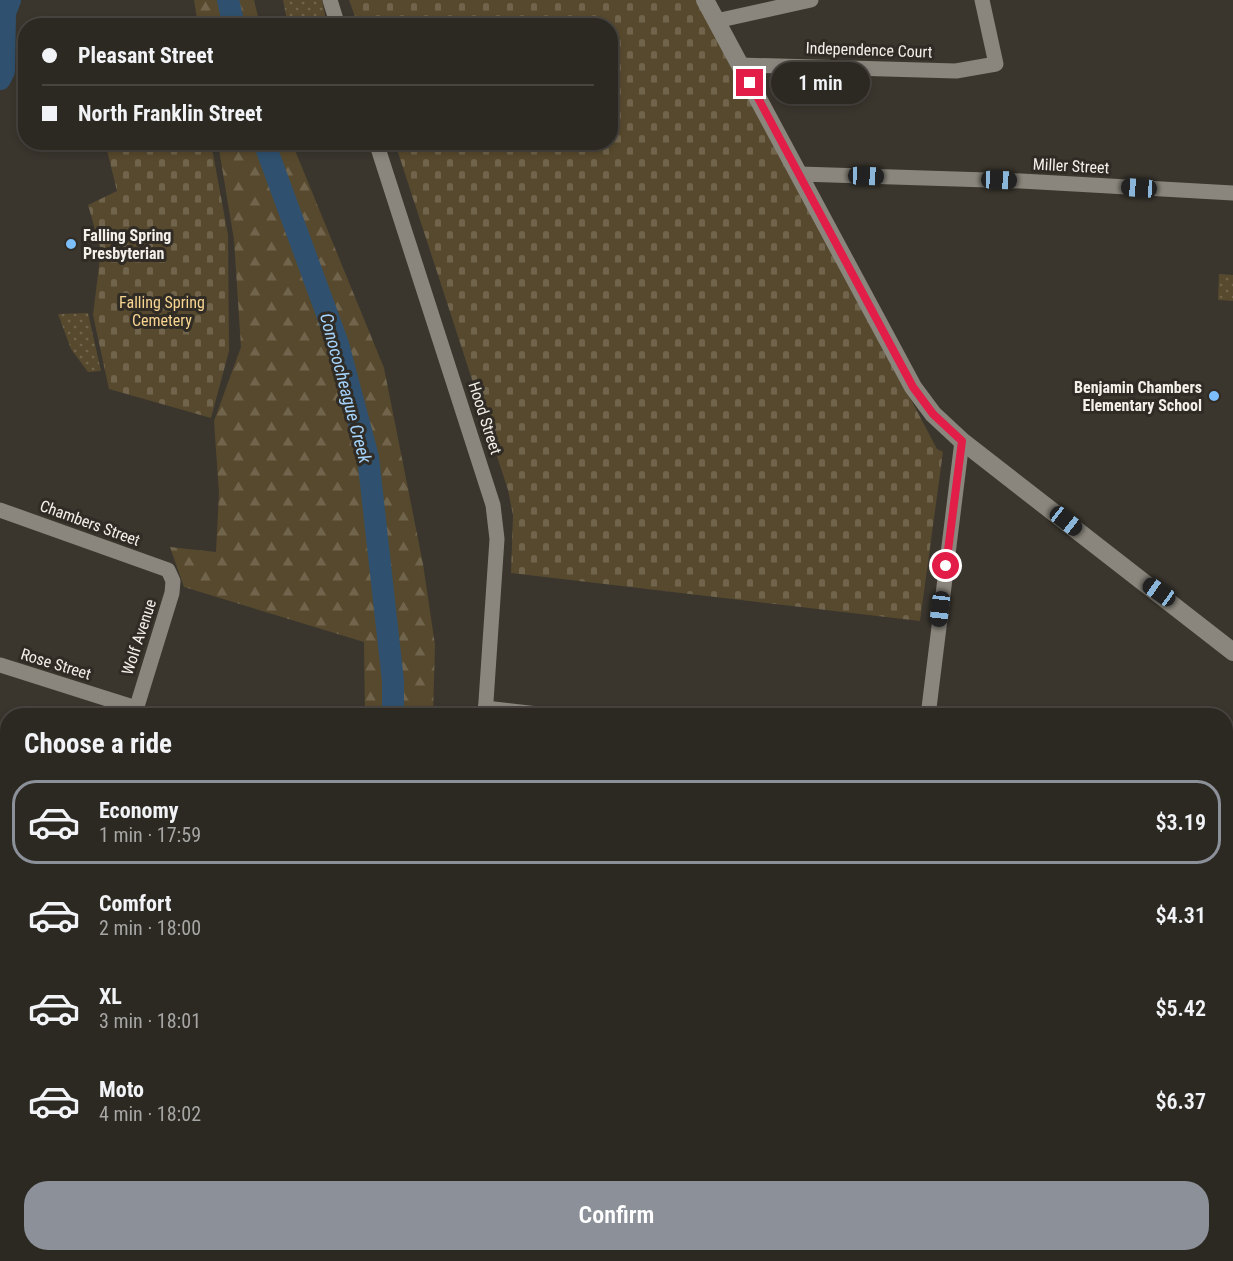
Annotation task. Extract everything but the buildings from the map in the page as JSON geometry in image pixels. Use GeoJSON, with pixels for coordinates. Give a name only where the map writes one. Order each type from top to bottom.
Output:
{"type":"FeatureCollection","features":[{"type":"Feature","properties":{"kind":"street"},"geometry":{"type":"LineString","coordinates":[[330,0],[336,18]]}},
{"type":"Feature","properties":{"kind":"street"},"geometry":{"type":"LineString","coordinates":[[705,0],[913,387],[933,414],[962,441],[1159,592],[1233,652]]}},
{"type":"Feature","properties":{"kind":"street"},"geometry":{"type":"LineString","coordinates":[[716,21],[811,0]]}},
{"type":"Feature","properties":{"kind":"street","name":"Independence Court"},"geometry":{"type":"LineString","coordinates":[[740,65],[956,70],[996,64],[982,0]]}},
{"type":"Feature","properties":{"kind":"street","name":"Hood Street"},"geometry":{"type":"LineString","coordinates":[[379,150],[493,505],[496,539],[485,708]]}},
{"type":"Feature","properties":{"kind":"street","name":"Miller Street"},"geometry":{"type":"LineString","coordinates":[[800,174],[1021,181],[1233,193]]}},
{"type":"Feature","properties":{"kind":"street"},"geometry":{"type":"LineString","coordinates":[[929,708],[962,441]]}},
{"type":"Feature","properties":{"kind":"street","name":"Chambers Street"},"geometry":{"type":"LineString","coordinates":[[0,510],[168,570]]}},
{"type":"Feature","properties":{"kind":"street","name":"Wolf Avenue"},"geometry":{"type":"LineString","coordinates":[[136,708],[172,593],[172,581],[168,570]]}},
{"type":"Feature","properties":{"kind":"street","name":"Rose Street"},"geometry":{"type":"LineString","coordinates":[[0,665],[124,708]]}},
{"type":"Feature","properties":{"kind":"green space"},"geometry":{"type":"Polygon","coordinates":[[[194,0],[254,0],[258,18],[197,18],[194,0]]]}},
{"type":"Feature","properties":{"kind":"green space"},"geometry":{"type":"Polygon","coordinates":[[[283,0],[322,0],[326,18],[287,18],[283,0]]]}},
{"type":"Feature","properties":{"kind":"green space"},"geometry":{"type":"Polygon","coordinates":[[[349,0],[700,0],[937,449],[943,452],[920,621],[511,573],[513,515],[508,490],[397,150],[618,150],[618,18],[355,18],[349,0]]]}},
{"type":"Feature","properties":{"kind":"green space","name":"Falling Spring Cemetery"},"geometry":{"type":"Polygon","coordinates":[[[107,150],[212,150],[228,235],[229,351],[211,418],[109,389],[93,315],[101,250],[88,205],[117,191],[107,150]]]}},
{"type":"Feature","properties":{"kind":"green space"},"geometry":{"type":"Polygon","coordinates":[[[219,150],[295,150],[384,368],[423,564],[435,645],[433,708],[365,708],[364,642],[184,587],[170,547],[216,552],[219,493],[214,421],[241,347],[234,240],[219,150]]]}},
{"type":"Feature","properties":{"kind":"green space"},"geometry":{"type":"Polygon","coordinates":[[[1219,274],[1233,275],[1233,301],[1218,300],[1219,274]]]}},
{"type":"Feature","properties":{"kind":"green space"},"geometry":{"type":"Polygon","coordinates":[[[88,313],[101,371],[88,372],[71,349],[58,314],[88,313]]]}},
{"type":"Feature","properties":{"kind":"waterway"},"geometry":{"type":"LineString","coordinates":[[0,79],[4,71],[5,13],[10,0]]}},
{"type":"Feature","properties":{"kind":"waterway","name":"Conococheague Creek"},"geometry":{"type":"LineString","coordinates":[[228,0],[232,18]]}},
{"type":"Feature","properties":{"kind":"waterway","name":"Conococheague Creek"},"geometry":{"type":"LineString","coordinates":[[267,150],[338,344],[368,457],[393,681],[393,708]]}},
{"type":"Feature","properties":{"kind":"place","name":"Falling Spring Presbyterian"},"geometry":{"type":"Point","coordinates":[71,244]}},
{"type":"Feature","properties":{"kind":"place","name":"Benjamin Chambers Elementary School"},"geometry":{"type":"Point","coordinates":[1214,396]}},
{"type":"Feature","properties":{"kind":"route"},"geometry":{"type":"LineString","coordinates":[[750,83],[913,387],[933,414],[962,441],[958,458],[946,566]]}}]}
